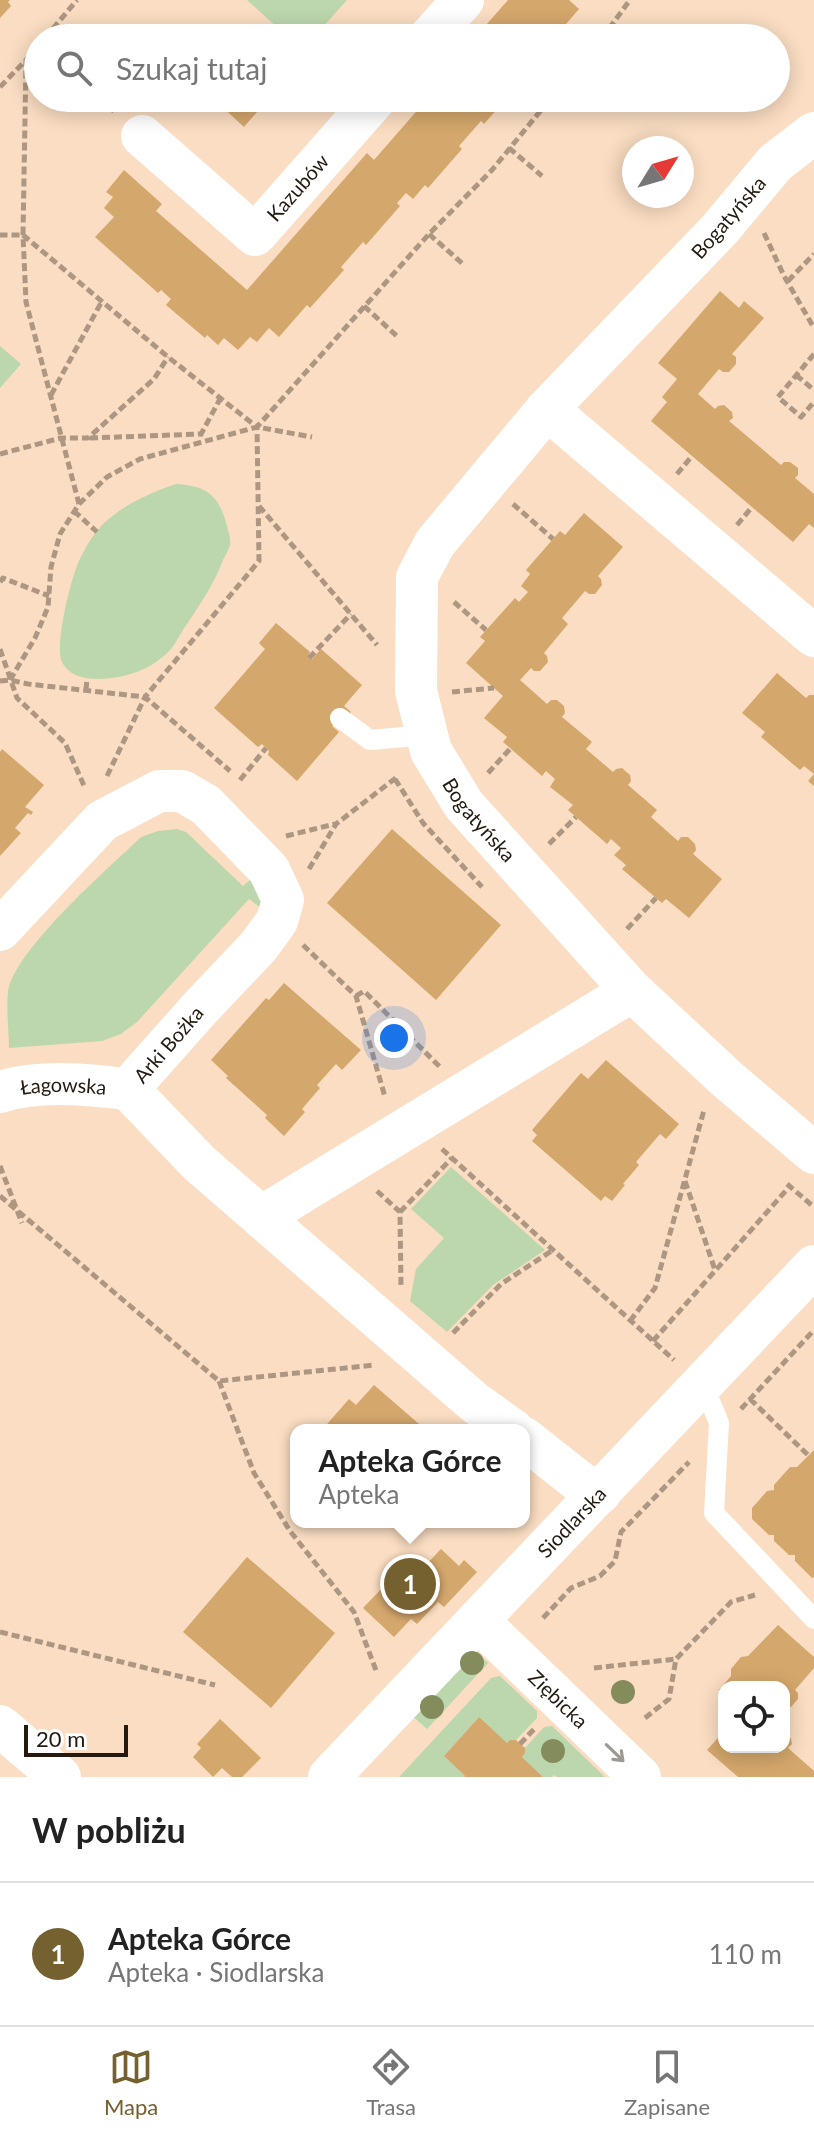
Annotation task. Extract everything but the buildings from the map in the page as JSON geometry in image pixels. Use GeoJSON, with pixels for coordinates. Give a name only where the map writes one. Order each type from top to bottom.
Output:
{"type":"FeatureCollection","features":[{"type":"Feature","properties":{"kind":"street"},"geometry":{"type":"LineString","coordinates":[[442,24],[463,0]]}},
{"type":"Feature","properties":{"kind":"street","name":"Kazubów"},"geometry":{"type":"LineString","coordinates":[[142,136],[255,235],[364,112]]}},
{"type":"Feature","properties":{"kind":"street","name":"Bogatyńska"},"geometry":{"type":"LineString","coordinates":[[808,1164],[727,1079],[632,991],[464,805],[431,751],[416,691],[417,577],[435,543],[547,409],[720,229],[775,163],[814,133]]}},
{"type":"Feature","properties":{"kind":"street"},"geometry":{"type":"LineString","coordinates":[[547,409],[814,636]]}},
{"type":"Feature","properties":{"kind":"street"},"geometry":{"type":"LineString","coordinates":[[0,930],[102,821],[159,791],[182,791],[212,811],[269,870],[280,910]]}},
{"type":"Feature","properties":{"kind":"street","name":"Arki Bożka"},"geometry":{"type":"LineString","coordinates":[[280,910],[258,947],[128,1089],[199,1163],[474,1402],[505,1424]]}},
{"type":"Feature","properties":{"kind":"street"},"geometry":{"type":"LineString","coordinates":[[261,1217],[632,991]]}},
{"type":"Feature","properties":{"kind":"street","name":"Łagowska"},"geometry":{"type":"LineString","coordinates":[[0,1092],[12,1088],[73,1083],[128,1089]]}},
{"type":"Feature","properties":{"kind":"street","name":"Siodlarska"},"geometry":{"type":"LineString","coordinates":[[329,1777],[814,1266]]}},
{"type":"Feature","properties":{"kind":"street"},"geometry":{"type":"LineString","coordinates":[[530,1443],[581,1483],[600,1493]]}},
{"type":"Feature","properties":{"kind":"street","name":"Ziębicka"},"geometry":{"type":"LineString","coordinates":[[478,1621],[640,1777]]}},
{"type":"Feature","properties":{"kind":"street"},"geometry":{"type":"LineString","coordinates":[[0,1726],[60,1777]]}},
{"type":"Feature","properties":{"kind":"lane"},"geometry":{"type":"LineString","coordinates":[[340,718],[370,740],[427,735]]}},
{"type":"Feature","properties":{"kind":"lane"},"geometry":{"type":"LineString","coordinates":[[703,1384],[719,1423],[714,1513],[814,1619]]}},
{"type":"Feature","properties":{"kind":"path"},"geometry":{"type":"LineString","coordinates":[[57,24],[77,0]]}},
{"type":"Feature","properties":{"kind":"path"},"geometry":{"type":"LineString","coordinates":[[614,24],[630,0]]}},
{"type":"Feature","properties":{"kind":"path"},"geometry":{"type":"LineString","coordinates":[[0,87],[24,62]]}},
{"type":"Feature","properties":{"kind":"path"},"geometry":{"type":"LineString","coordinates":[[25,112],[23,235],[26,302],[79,504]]}},
{"type":"Feature","properties":{"kind":"path"},"geometry":{"type":"LineString","coordinates":[[105,779],[145,697],[259,561],[257,427],[429,234],[492,170],[539,112]]}},
{"type":"Feature","properties":{"kind":"path"},"geometry":{"type":"LineString","coordinates":[[509,148],[542,176]]}},
{"type":"Feature","properties":{"kind":"path"},"geometry":{"type":"LineString","coordinates":[[747,197],[814,328]]}},
{"type":"Feature","properties":{"kind":"path"},"geometry":{"type":"LineString","coordinates":[[429,234],[464,265]]}},
{"type":"Feature","properties":{"kind":"path"},"geometry":{"type":"LineString","coordinates":[[0,235],[23,235],[257,427]]}},
{"type":"Feature","properties":{"kind":"path"},"geometry":{"type":"LineString","coordinates":[[788,281],[814,254]]}},
{"type":"Feature","properties":{"kind":"path"},"geometry":{"type":"LineString","coordinates":[[50,396],[102,301]]}},
{"type":"Feature","properties":{"kind":"path"},"geometry":{"type":"LineString","coordinates":[[364,306],[399,338]]}},
{"type":"Feature","properties":{"kind":"path"},"geometry":{"type":"LineString","coordinates":[[814,354],[778,397],[801,417],[814,402]]}},
{"type":"Feature","properties":{"kind":"path"},"geometry":{"type":"LineString","coordinates":[[88,438],[154,379],[168,357]]}},
{"type":"Feature","properties":{"kind":"path"},"geometry":{"type":"LineString","coordinates":[[796,375],[814,390]]}},
{"type":"Feature","properties":{"kind":"path"},"geometry":{"type":"LineString","coordinates":[[196,444],[220,399]]}},
{"type":"Feature","properties":{"kind":"path"},"geometry":{"type":"LineString","coordinates":[[10,680],[35,638],[48,607],[51,567],[60,534],[79,504],[107,477],[140,459],[257,427],[312,437]]}},
{"type":"Feature","properties":{"kind":"path"},"geometry":{"type":"LineString","coordinates":[[0,454],[61,438],[201,434]]}},
{"type":"Feature","properties":{"kind":"path"},"geometry":{"type":"LineString","coordinates":[[509,500],[553,539]]}},
{"type":"Feature","properties":{"kind":"path"},"geometry":{"type":"LineString","coordinates":[[258,505],[380,647]]}},
{"type":"Feature","properties":{"kind":"path"},"geometry":{"type":"LineString","coordinates":[[74,511],[97,532]]}},
{"type":"Feature","properties":{"kind":"path"},"geometry":{"type":"LineString","coordinates":[[0,582],[3,578],[49,596]]}},
{"type":"Feature","properties":{"kind":"path"},"geometry":{"type":"LineString","coordinates":[[445,594],[486,630]]}},
{"type":"Feature","properties":{"kind":"path"},"geometry":{"type":"LineString","coordinates":[[309,658],[351,614]]}},
{"type":"Feature","properties":{"kind":"path"},"geometry":{"type":"LineString","coordinates":[[0,649],[17,698],[65,743],[87,793]]}},
{"type":"Feature","properties":{"kind":"path"},"geometry":{"type":"LineString","coordinates":[[86,690],[87,679]]}},
{"type":"Feature","properties":{"kind":"path"},"geometry":{"type":"LineString","coordinates":[[0,681],[145,697],[240,780]]}},
{"type":"Feature","properties":{"kind":"path"},"geometry":{"type":"LineString","coordinates":[[439,693],[494,688]]}},
{"type":"Feature","properties":{"kind":"path"},"geometry":{"type":"LineString","coordinates":[[212,811],[266,748]]}},
{"type":"Feature","properties":{"kind":"path"},"geometry":{"type":"LineString","coordinates":[[485,776],[510,749]]}},
{"type":"Feature","properties":{"kind":"path"},"geometry":{"type":"LineString","coordinates":[[406,770],[336,824],[280,910],[356,996],[405,1130],[452,1158],[703,1384]]}},
{"type":"Feature","properties":{"kind":"path"},"geometry":{"type":"LineString","coordinates":[[540,853],[576,817]]}},
{"type":"Feature","properties":{"kind":"path"},"geometry":{"type":"LineString","coordinates":[[277,839],[336,824]]}},
{"type":"Feature","properties":{"kind":"path"},"geometry":{"type":"LineString","coordinates":[[618,938],[656,898]]}},
{"type":"Feature","properties":{"kind":"path"},"geometry":{"type":"LineString","coordinates":[[356,996],[364,991],[466,1093]]}},
{"type":"Feature","properties":{"kind":"path"},"geometry":{"type":"LineString","coordinates":[[630,1321],[655,1288],[704,1109]]}},
{"type":"Feature","properties":{"kind":"path"},"geometry":{"type":"LineString","coordinates":[[219,1381],[376,1365],[402,1340],[400,1212],[452,1158]]}},
{"type":"Feature","properties":{"kind":"path"},"geometry":{"type":"LineString","coordinates":[[653,1341],[808,1164]]}},
{"type":"Feature","properties":{"kind":"path"},"geometry":{"type":"LineString","coordinates":[[0,1166],[22,1223]]}},
{"type":"Feature","properties":{"kind":"path"},"geometry":{"type":"LineString","coordinates":[[347,1166],[400,1212]]}},
{"type":"Feature","properties":{"kind":"path"},"geometry":{"type":"LineString","coordinates":[[685,1179],[715,1271]]}},
{"type":"Feature","properties":{"kind":"path"},"geometry":{"type":"LineString","coordinates":[[0,1196],[219,1381],[254,1473],[290,1531],[354,1612],[379,1680]]}},
{"type":"Feature","properties":{"kind":"path"},"geometry":{"type":"LineString","coordinates":[[448,1338],[501,1284],[553,1250]]}},
{"type":"Feature","properties":{"kind":"path"},"geometry":{"type":"LineString","coordinates":[[543,1618],[571,1588],[600,1576],[615,1561],[621,1532],[814,1330]]}},
{"type":"Feature","properties":{"kind":"path"},"geometry":{"type":"LineString","coordinates":[[750,1399],[808,1455]]}},
{"type":"Feature","properties":{"kind":"path"},"geometry":{"type":"LineString","coordinates":[[645,1718],[669,1699],[676,1659],[731,1602],[781,1584]]}},
{"type":"Feature","properties":{"kind":"path"},"geometry":{"type":"LineString","coordinates":[[0,1632],[215,1685]]}},
{"type":"Feature","properties":{"kind":"path"},"geometry":{"type":"LineString","coordinates":[[594,1668],[676,1659]]}},
{"type":"Feature","properties":{"kind":"green space"},"geometry":{"type":"Polygon","coordinates":[[[247,0],[347,0],[326,24],[274,24],[247,0]]]}},
{"type":"Feature","properties":{"kind":"green space"},"geometry":{"type":"Polygon","coordinates":[[[0,346],[21,364],[0,388],[0,346]]]}},
{"type":"Feature","properties":{"kind":"green space"},"geometry":{"type":"Polygon","coordinates":[[[176,484],[204,490],[216,500],[224,515],[230,544],[211,585],[172,647],[151,665],[127,675],[104,679],[77,676],[62,662],[60,642],[72,582],[86,547],[102,525],[119,511],[176,484]]]}},
{"type":"Feature","properties":{"kind":"green space"},"geometry":{"type":"Polygon","coordinates":[[[177,829],[186,832],[243,886],[260,871],[265,911],[249,899],[137,1022],[121,1034],[102,1041],[9,1048],[8,992],[14,975],[27,955],[64,911],[141,837],[177,829]]]}},
{"type":"Feature","properties":{"kind":"green space"},"geometry":{"type":"Polygon","coordinates":[[[451,1167],[545,1250],[493,1285],[447,1332],[410,1301],[416,1269],[444,1238],[411,1209],[451,1167]]]}},
{"type":"Feature","properties":{"kind":"green space"},"geometry":{"type":"Polygon","coordinates":[[[470,1647],[488,1663],[427,1729],[408,1712],[470,1647]]]}},
{"type":"Feature","properties":{"kind":"green space"},"geometry":{"type":"Polygon","coordinates":[[[500,1676],[537,1711],[537,1718],[516,1740],[507,1743],[478,1718],[444,1756],[464,1777],[399,1777],[491,1678],[500,1676]]]}},
{"type":"Feature","properties":{"kind":"green space"},"geometry":{"type":"Polygon","coordinates":[[[552,1726],[605,1777],[543,1777],[522,1757],[525,1748],[544,1727],[552,1726]]]}},
{"type":"Feature","properties":{"kind":"place","name":"Apteka Górce"},"geometry":{"type":"Point","coordinates":[410,1584]}}]}
